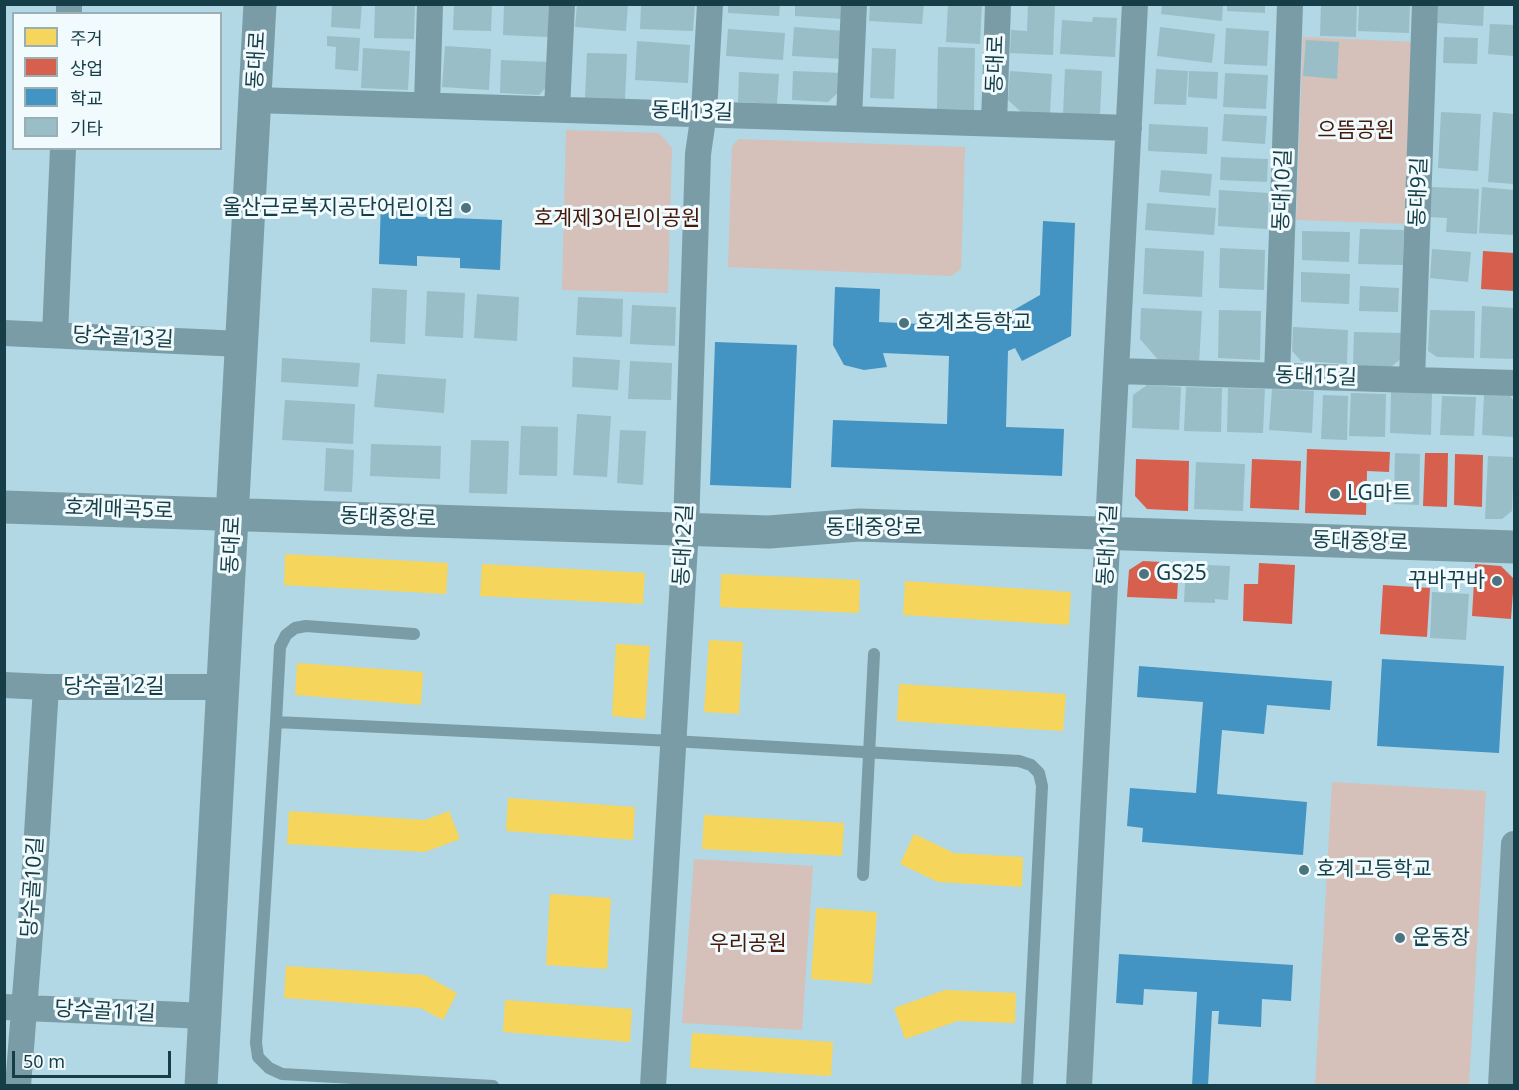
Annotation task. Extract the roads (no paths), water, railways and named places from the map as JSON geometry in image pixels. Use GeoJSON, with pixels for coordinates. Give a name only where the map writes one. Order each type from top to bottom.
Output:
{"type":"FeatureCollection","features":[{"type":"Feature","properties":{"kind":"street","name":"동대로"},"geometry":{"type":"LineString","coordinates":[[201,1086],[260,4]]}},
{"type":"Feature","properties":{"kind":"street"},"geometry":{"type":"LineString","coordinates":[[427,105],[430,4]]}},
{"type":"Feature","properties":{"kind":"street"},"geometry":{"type":"LineString","coordinates":[[557,109],[562,4]]}},
{"type":"Feature","properties":{"kind":"street","name":"동대12길"},"geometry":{"type":"LineString","coordinates":[[653,1086],[686,528],[698,154],[704,112],[710,4]]}},
{"type":"Feature","properties":{"kind":"street"},"geometry":{"type":"LineString","coordinates":[[849,118],[854,4]]}},
{"type":"Feature","properties":{"kind":"street","name":"동대로"},"geometry":{"type":"LineString","coordinates":[[994,123],[998,4]]}},
{"type":"Feature","properties":{"kind":"street","name":"동대11길"},"geometry":{"type":"LineString","coordinates":[[1079,1086],[1135,4]]}},
{"type":"Feature","properties":{"kind":"street","name":"동대10길"},"geometry":{"type":"LineString","coordinates":[[1277,376],[1290,4]]}},
{"type":"Feature","properties":{"kind":"street","name":"동대9길"},"geometry":{"type":"LineString","coordinates":[[1412,380],[1425,4]]}},
{"type":"Feature","properties":{"kind":"street","name":"동대13길"},"geometry":{"type":"LineString","coordinates":[[255,100],[704,112],[1129,128]]}},
{"type":"Feature","properties":{"kind":"street"},"geometry":{"type":"LineString","coordinates":[[55,335],[63,150]]}},
{"type":"Feature","properties":{"kind":"street","name":"당수골13길"},"geometry":{"type":"LineString","coordinates":[[4,333],[241,344]]}},
{"type":"Feature","properties":{"kind":"street","name":"동대15길"},"geometry":{"type":"LineString","coordinates":[[1117,371],[1515,383]]}},
{"type":"Feature","properties":{"kind":"street","name":"호계매곡5로"},"geometry":{"type":"LineString","coordinates":[[4,507],[234,513]]}},
{"type":"Feature","properties":{"kind":"street","name":"동대중앙로"},"geometry":{"type":"LineString","coordinates":[[234,513],[769,532],[859,525],[1515,547]]}},
{"type":"Feature","properties":{"kind":"street","name":"당수골12길"},"geometry":{"type":"LineString","coordinates":[[4,685],[224,687]]}},
{"type":"Feature","properties":{"kind":"street","name":"당수골10길"},"geometry":{"type":"LineString","coordinates":[[18,1086],[14,1007],[46,687]]}},
{"type":"Feature","properties":{"kind":"street"},"geometry":{"type":"LineString","coordinates":[[1501,1086],[1515,844]]}},
{"type":"Feature","properties":{"kind":"street","name":"당수골11길"},"geometry":{"type":"LineString","coordinates":[[14,1007],[205,1016]]}},
{"type":"Feature","properties":{"kind":"lane"},"geometry":{"type":"LineString","coordinates":[[414,634],[306,626],[295,628],[286,634],[280,647],[258,1057],[269,1068],[282,1074],[493,1086]]}},
{"type":"Feature","properties":{"kind":"lane"},"geometry":{"type":"LineString","coordinates":[[863,875],[874,654]]}},
{"type":"Feature","properties":{"kind":"lane"},"geometry":{"type":"LineString","coordinates":[[276,722],[869,752],[1019,761],[1031,765],[1039,773],[1042,786],[1027,1086]]}},
{"type":"Feature","properties":{"kind":"place","name":"울산근로복지공단어린이집"},"geometry":{"type":"Point","coordinates":[466,208]}},
{"type":"Feature","properties":{"kind":"place","name":"호계초등학교"},"geometry":{"type":"Point","coordinates":[904,323]}},
{"type":"Feature","properties":{"kind":"place","name":"LG마트"},"geometry":{"type":"Point","coordinates":[1335,494]}},
{"type":"Feature","properties":{"kind":"place","name":"GS25"},"geometry":{"type":"Point","coordinates":[1144,574]}},
{"type":"Feature","properties":{"kind":"place","name":"꾸바꾸바"},"geometry":{"type":"Point","coordinates":[1497,581]}},
{"type":"Feature","properties":{"kind":"place","name":"호계고등학교"},"geometry":{"type":"Point","coordinates":[1304,870]}},
{"type":"Feature","properties":{"kind":"place","name":"운동장"},"geometry":{"type":"Point","coordinates":[1400,938]}},
{"type":"Feature","properties":{"kind":"park label","name":"으뜸공원"},"geometry":{"type":"Point","coordinates":[1356,131]}},
{"type":"Feature","properties":{"kind":"park label","name":"호계제3어린이공원"},"geometry":{"type":"Point","coordinates":[617,219]}},
{"type":"Feature","properties":{"kind":"park label","name":"우리공원"},"geometry":{"type":"Point","coordinates":[748,944]}}]}
